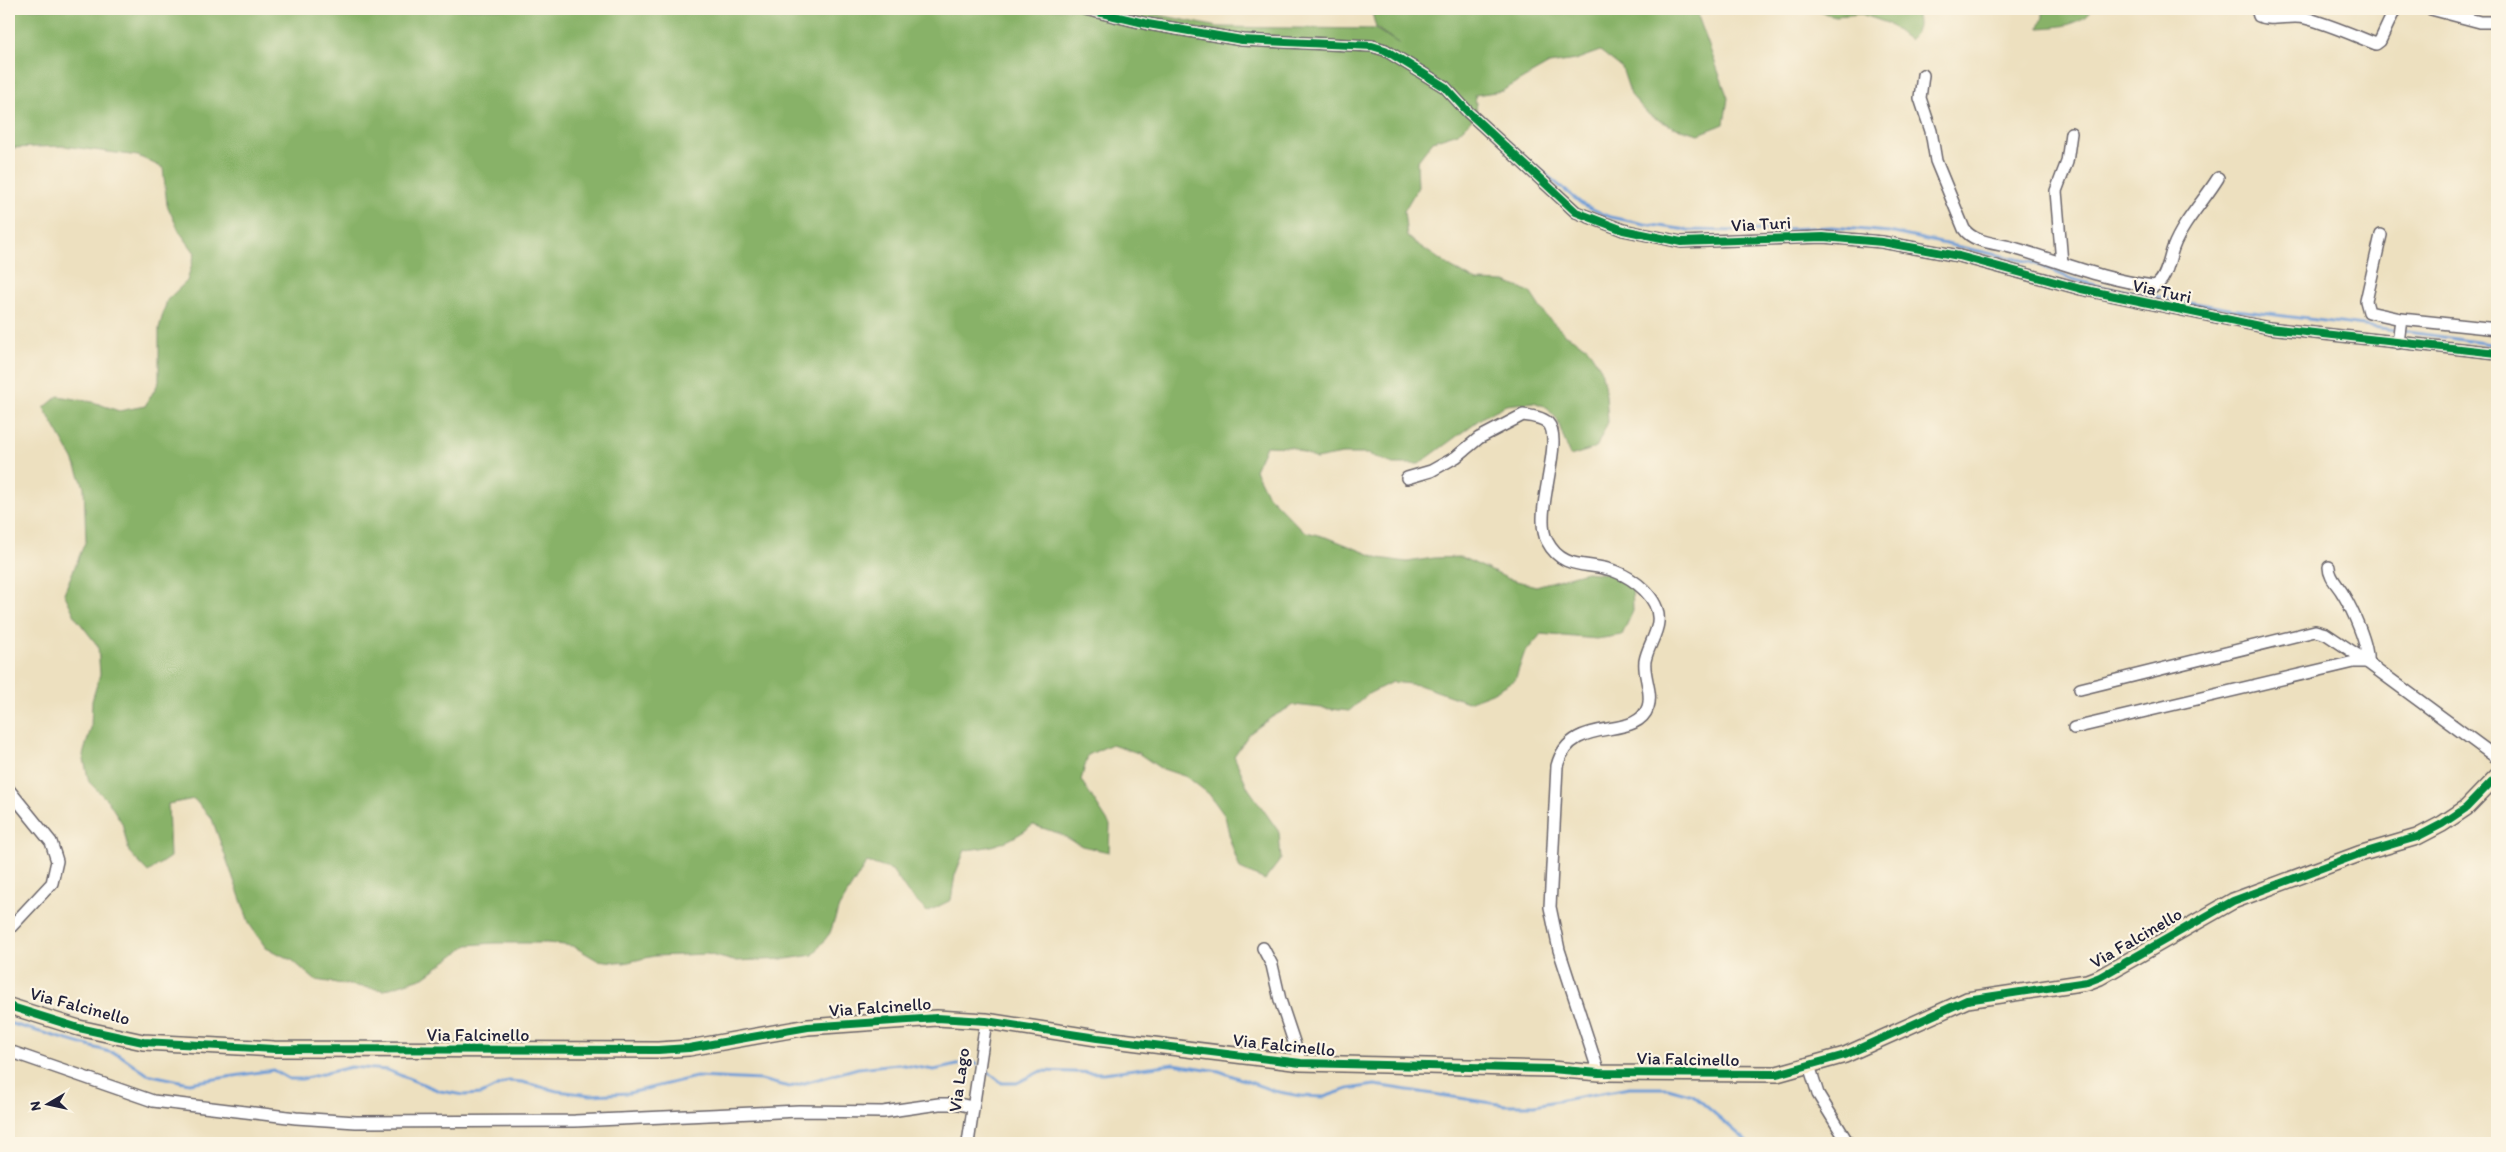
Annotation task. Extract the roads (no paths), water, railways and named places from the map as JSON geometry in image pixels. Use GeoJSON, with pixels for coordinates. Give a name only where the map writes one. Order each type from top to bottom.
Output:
{"type":"FeatureCollection","features":[{"type":"Feature","properties":{"kind":"street","name":"Via Turi"},"geometry":{"type":"LineString","coordinates":[[1085,9],[1148,24],[1242,40],[1372,46],[1385,50],[1445,87],[1468,112],[1576,212],[1623,230],[1681,242],[1823,237],[1882,242],[1959,256],[2081,289],[2138,293],[2269,328],[2398,340],[2497,352]]}},
{"type":"Feature","properties":{"kind":"street"},"geometry":{"type":"LineString","coordinates":[[2256,9],[2259,16],[2265,19],[2285,16],[2305,18],[2376,44],[2380,41],[2395,9]]}},
{"type":"Feature","properties":{"kind":"street"},"geometry":{"type":"LineString","coordinates":[[2431,9],[2480,22],[2497,22]]}},
{"type":"Feature","properties":{"kind":"street"},"geometry":{"type":"LineString","coordinates":[[1922,75],[1920,98],[1931,131],[1936,162],[1964,230],[1972,238],[2016,248],[2062,263],[2138,293],[2158,285],[2174,246],[2218,178]]}},
{"type":"Feature","properties":{"kind":"street"},"geometry":{"type":"LineString","coordinates":[[2062,263],[2056,191],[2067,162],[2071,133]]}},
{"type":"Feature","properties":{"kind":"street"},"geometry":{"type":"LineString","coordinates":[[2381,235],[2366,301],[2369,312],[2401,322],[2497,329]]}},
{"type":"Feature","properties":{"kind":"street"},"geometry":{"type":"LineString","coordinates":[[2398,340],[2401,322]]}},
{"type":"Feature","properties":{"kind":"street"},"geometry":{"type":"LineString","coordinates":[[1407,478],[1430,471],[1456,457],[1479,438],[1523,415],[1542,420],[1548,424],[1554,440],[1542,527],[1548,542],[1560,556],[1576,565],[1613,570],[1637,584],[1649,594],[1656,610],[1658,621],[1646,661],[1649,700],[1644,714],[1638,720],[1625,725],[1579,736],[1568,743],[1560,754],[1557,766],[1550,907],[1559,950],[1599,1073]]}},
{"type":"Feature","properties":{"kind":"street"},"geometry":{"type":"LineString","coordinates":[[2329,566],[2329,573],[2344,595],[2360,633],[2367,662]]}},
{"type":"Feature","properties":{"kind":"street"},"geometry":{"type":"LineString","coordinates":[[2080,689],[2315,631],[2326,634],[2367,662],[2497,758]]}},
{"type":"Feature","properties":{"kind":"street"},"geometry":{"type":"LineString","coordinates":[[2074,728],[2354,662],[2367,662]]}},
{"type":"Feature","properties":{"kind":"street","name":"Via Falcinello"},"geometry":{"type":"LineString","coordinates":[[9,1006],[78,1028],[143,1042],[274,1049],[658,1050],[689,1048],[808,1027],[937,1018],[985,1026],[1301,1063],[1551,1069],[1599,1073],[1777,1074],[1845,1055],[1967,1000],[2087,982],[2100,977],[2233,901],[2359,854],[2425,832],[2466,808],[2497,776]]}},
{"type":"Feature","properties":{"kind":"street"},"geometry":{"type":"LineString","coordinates":[[9,790],[51,842],[57,861],[52,883],[9,929]]}},
{"type":"Feature","properties":{"kind":"street"},"geometry":{"type":"LineString","coordinates":[[1263,948],[1272,965],[1280,1000],[1301,1063]]}},
{"type":"Feature","properties":{"kind":"street","name":"Via Lago"},"geometry":{"type":"LineString","coordinates":[[968,1143],[985,1026]]}},
{"type":"Feature","properties":{"kind":"street"},"geometry":{"type":"LineString","coordinates":[[9,1051],[153,1101],[306,1119],[356,1122],[575,1121],[799,1111],[883,1112],[939,1104],[973,1103]]}},
{"type":"Feature","properties":{"kind":"street"},"geometry":{"type":"LineString","coordinates":[[1809,1065],[1818,1094],[1848,1143]]}},
{"type":"Feature","properties":{"kind":"waterway"},"geometry":{"type":"LineString","coordinates":[[1482,117],[1518,151]]}},
{"type":"Feature","properties":{"kind":"waterway"},"geometry":{"type":"LineString","coordinates":[[1534,165],[1582,204],[1610,217],[1645,224],[1688,230],[1740,231],[1832,227],[1889,232],[2031,262],[2072,279],[2103,287],[2229,309],[2396,330]]}},
{"type":"Feature","properties":{"kind":"waterway"},"geometry":{"type":"LineString","coordinates":[[2402,331],[2497,345]]}},
{"type":"Feature","properties":{"kind":"waterway"},"geometry":{"type":"LineString","coordinates":[[9,1023],[120,1055],[147,1074],[189,1083],[273,1070],[289,1079],[302,1079],[351,1067],[387,1070],[440,1091],[464,1095],[481,1094],[508,1081],[522,1082],[557,1091],[591,1095],[629,1093],[696,1077],[761,1080],[790,1087],[858,1068],[898,1064],[934,1070],[971,1062],[977,1064]]}},
{"type":"Feature","properties":{"kind":"waterway"},"geometry":{"type":"LineString","coordinates":[[982,1067],[1002,1083],[1017,1083],[1041,1071],[1103,1073],[1174,1064],[1219,1071],[1274,1091],[1300,1096],[1324,1097],[1348,1089],[1375,1085],[1505,1105],[1535,1105],[1629,1088],[1668,1088],[1693,1095],[1749,1143]]}}]}
